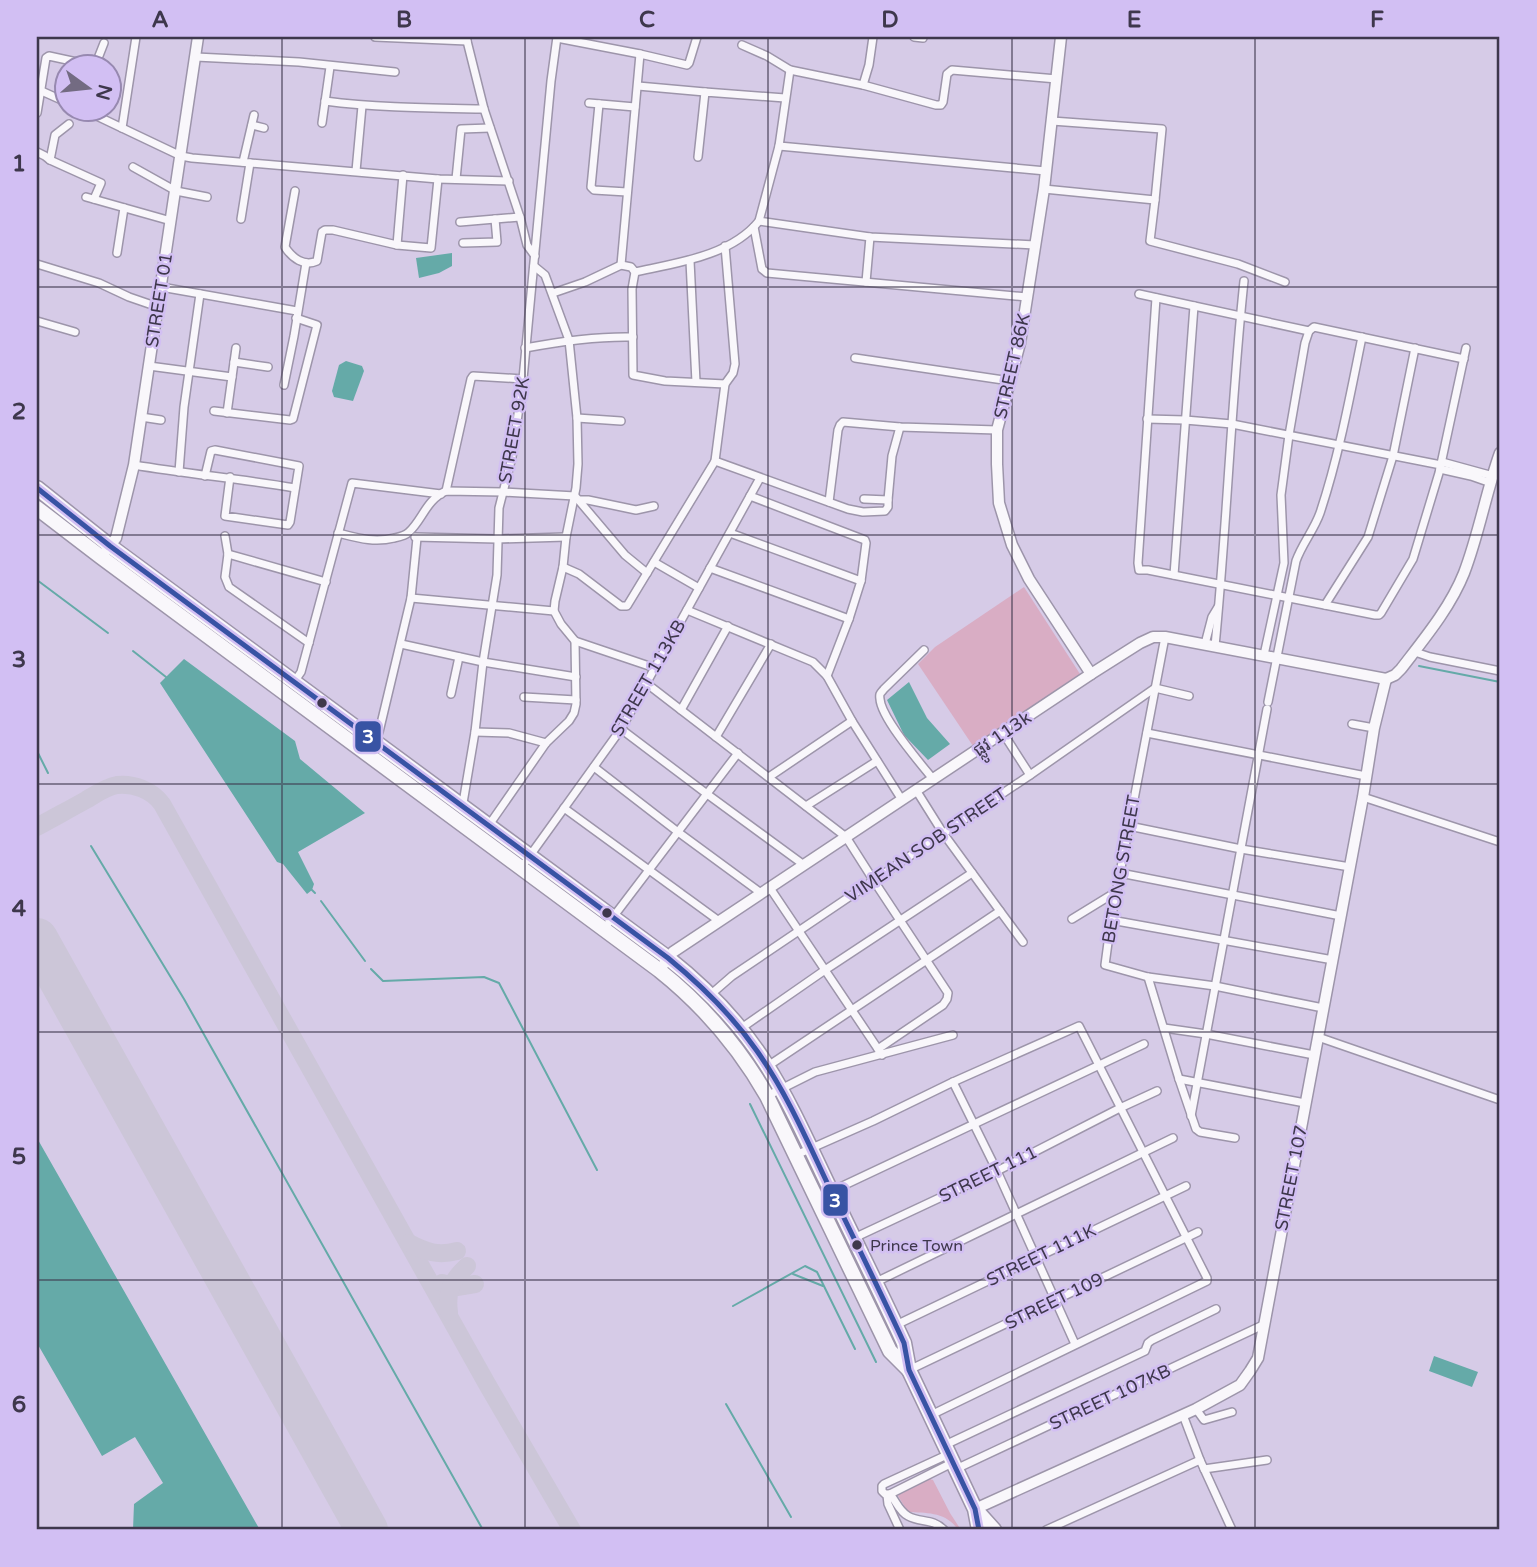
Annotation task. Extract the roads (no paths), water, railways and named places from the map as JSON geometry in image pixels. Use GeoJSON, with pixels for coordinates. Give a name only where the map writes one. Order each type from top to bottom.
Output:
{"type":"FeatureCollection","features":[{"type":"Feature","properties":{"kind":"highway"},"geometry":{"type":"LineString","coordinates":[[37,488],[106,552]]}},
{"type":"Feature","properties":{"kind":"highway"},"geometry":{"type":"LineString","coordinates":[[37,508],[106,552],[609,923],[740,1029],[768,1067],[796,1155],[890,1351],[909,1370]]}},
{"type":"Feature","properties":{"kind":"highway"},"geometry":{"type":"LineString","coordinates":[[289,688],[375,742],[457,812],[488,825],[525,862]]}},
{"type":"Feature","properties":{"kind":"highway"},"geometry":{"type":"LineString","coordinates":[[705,1000],[720,1028],[749,1066],[774,1092],[811,1149],[905,1343],[909,1370],[975,1509],[979,1530]]}},
{"type":"Feature","properties":{"kind":"highway"},"geometry":{"type":"LineString","coordinates":[[975,1509],[994,1530]]}},
{"type":"Feature","properties":{"kind":"street"},"geometry":{"type":"LineString","coordinates":[[122,128],[136,37]]}},
{"type":"Feature","properties":{"kind":"street","name":"STREET 01"},"geometry":{"type":"LineString","coordinates":[[106,552],[116,538],[134,465],[198,37]]}},
{"type":"Feature","properties":{"kind":"street"},"geometry":{"type":"LineString","coordinates":[[374,37],[466,39],[484,109],[509,181],[527,245],[535,256]]}},
{"type":"Feature","properties":{"kind":"street"},"geometry":{"type":"LineString","coordinates":[[557,37],[687,65],[697,37]]}},
{"type":"Feature","properties":{"kind":"street","name":"STREET 92K"},"geometry":{"type":"LineString","coordinates":[[457,812],[463,803],[475,732],[497,575],[499,508],[512,457],[523,379],[557,37]]}},
{"type":"Feature","properties":{"kind":"street"},"geometry":{"type":"LineString","coordinates":[[863,85],[873,37]]}},
{"type":"Feature","properties":{"kind":"street"},"geometry":{"type":"LineString","coordinates":[[914,37],[923,38]]}},
{"type":"Feature","properties":{"kind":"street","name":"STREET 86K"},"geometry":{"type":"LineString","coordinates":[[1061,37],[1044,189],[1020,343],[997,430],[997,464],[999,503],[1013,545],[1029,579],[1091,674]]}},
{"type":"Feature","properties":{"kind":"street"},"geometry":{"type":"LineString","coordinates":[[100,52],[104,43]]}},
{"type":"Feature","properties":{"kind":"street"},"geometry":{"type":"LineString","coordinates":[[742,45],[790,70],[863,85],[936,105],[943,102],[947,75],[952,70],[1058,79]]}},
{"type":"Feature","properties":{"kind":"street"},"geometry":{"type":"LineString","coordinates":[[621,265],[640,54]]}},
{"type":"Feature","properties":{"kind":"street"},"geometry":{"type":"LineString","coordinates":[[37,113],[38,89],[46,58],[52,56]]}},
{"type":"Feature","properties":{"kind":"street"},"geometry":{"type":"LineString","coordinates":[[196,57],[299,62],[395,72]]}},
{"type":"Feature","properties":{"kind":"street"},"geometry":{"type":"LineString","coordinates":[[322,123],[330,67]]}},
{"type":"Feature","properties":{"kind":"street"},"geometry":{"type":"LineString","coordinates":[[790,70],[779,146],[756,224],[762,269],[767,273],[1027,297]]}},
{"type":"Feature","properties":{"kind":"street"},"geometry":{"type":"LineString","coordinates":[[638,86],[785,98]]}},
{"type":"Feature","properties":{"kind":"street"},"geometry":{"type":"LineString","coordinates":[[698,157],[705,92]]}},
{"type":"Feature","properties":{"kind":"street"},"geometry":{"type":"LineString","coordinates":[[325,101],[400,108],[484,109]]}},
{"type":"Feature","properties":{"kind":"street"},"geometry":{"type":"LineString","coordinates":[[589,103],[635,107]]}},
{"type":"Feature","properties":{"kind":"street"},"geometry":{"type":"LineString","coordinates":[[599,104],[591,187],[594,190],[627,192]]}},
{"type":"Feature","properties":{"kind":"street"},"geometry":{"type":"LineString","coordinates":[[356,171],[362,106]]}},
{"type":"Feature","properties":{"kind":"street"},"geometry":{"type":"LineString","coordinates":[[241,219],[254,115]]}},
{"type":"Feature","properties":{"kind":"street"},"geometry":{"type":"LineString","coordinates":[[1052,121],[1162,129],[1150,240],[1238,264],[1285,282]]}},
{"type":"Feature","properties":{"kind":"street"},"geometry":{"type":"LineString","coordinates":[[110,122],[181,156],[192,158],[438,179],[509,181]]}},
{"type":"Feature","properties":{"kind":"street"},"geometry":{"type":"LineString","coordinates":[[50,160],[55,135],[69,124]]}},
{"type":"Feature","properties":{"kind":"street"},"geometry":{"type":"LineString","coordinates":[[252,125],[264,128]]}},
{"type":"Feature","properties":{"kind":"street"},"geometry":{"type":"LineString","coordinates":[[456,179],[461,129],[490,128]]}},
{"type":"Feature","properties":{"kind":"street"},"geometry":{"type":"LineString","coordinates":[[779,146],[1046,171]]}},
{"type":"Feature","properties":{"kind":"street"},"geometry":{"type":"LineString","coordinates":[[37,152],[101,183],[90,198],[171,221]]}},
{"type":"Feature","properties":{"kind":"street"},"geometry":{"type":"LineString","coordinates":[[133,167],[176,191],[207,197]]}},
{"type":"Feature","properties":{"kind":"street"},"geometry":{"type":"LineString","coordinates":[[397,245],[403,175]]}},
{"type":"Feature","properties":{"kind":"street"},"geometry":{"type":"LineString","coordinates":[[295,191],[285,247],[291,256],[306,263],[314,263],[317,261],[322,232],[325,230],[397,245],[431,248],[438,179]]}},
{"type":"Feature","properties":{"kind":"street"},"geometry":{"type":"LineString","coordinates":[[1044,189],[1155,200]]}},
{"type":"Feature","properties":{"kind":"street"},"geometry":{"type":"LineString","coordinates":[[117,253],[124,208]]}},
{"type":"Feature","properties":{"kind":"street"},"geometry":{"type":"LineString","coordinates":[[460,222],[520,217]]}},
{"type":"Feature","properties":{"kind":"street"},"geometry":{"type":"LineString","coordinates":[[463,243],[496,242],[495,219]]}},
{"type":"Feature","properties":{"kind":"street"},"geometry":{"type":"LineString","coordinates":[[635,272],[690,261],[724,246],[756,224],[870,237],[1035,245]]}},
{"type":"Feature","properties":{"kind":"street"},"geometry":{"type":"LineString","coordinates":[[866,282],[870,237]]}},
{"type":"Feature","properties":{"kind":"street"},"geometry":{"type":"LineString","coordinates":[[563,567],[579,574],[625,607],[715,461],[725,384],[733,373],[735,364],[724,246]]}},
{"type":"Feature","properties":{"kind":"street"},"geometry":{"type":"LineString","coordinates":[[690,261],[696,383]]}},
{"type":"Feature","properties":{"kind":"street"},"geometry":{"type":"LineString","coordinates":[[284,385],[306,263]]}},
{"type":"Feature","properties":{"kind":"street"},"geometry":{"type":"LineString","coordinates":[[37,264],[99,283],[158,307]]}},
{"type":"Feature","properties":{"kind":"street"},"geometry":{"type":"LineString","coordinates":[[553,293],[621,265],[631,267],[635,272],[632,289],[633,375],[665,381],[725,384]]}},
{"type":"Feature","properties":{"kind":"street"},"geometry":{"type":"LineString","coordinates":[[534,266],[545,275],[569,340],[577,418],[577,498],[566,537],[554,611],[575,642],[655,668]]}},
{"type":"Feature","properties":{"kind":"street"},"geometry":{"type":"LineString","coordinates":[[1210,645],[1212,617],[1219,606],[1222,584],[1244,281]]}},
{"type":"Feature","properties":{"kind":"street"},"geometry":{"type":"LineString","coordinates":[[161,287],[297,314],[317,325],[293,419],[214,411]]}},
{"type":"Feature","properties":{"kind":"street"},"geometry":{"type":"LineString","coordinates":[[179,472],[183,420],[200,294]]}},
{"type":"Feature","properties":{"kind":"street"},"geometry":{"type":"LineString","coordinates":[[1139,294],[1309,331]]}},
{"type":"Feature","properties":{"kind":"street"},"geometry":{"type":"LineString","coordinates":[[1156,298],[1139,570],[1374,615],[1381,614],[1413,559],[1441,465],[1466,348]]}},
{"type":"Feature","properties":{"kind":"street"},"geometry":{"type":"LineString","coordinates":[[1174,575],[1194,306]]}},
{"type":"Feature","properties":{"kind":"street"},"geometry":{"type":"LineString","coordinates":[[37,321],[75,332]]}},
{"type":"Feature","properties":{"kind":"street"},"geometry":{"type":"LineString","coordinates":[[1264,655],[1284,563],[1281,495],[1289,435],[1309,331],[1314,327],[1464,359]]}},
{"type":"Feature","properties":{"kind":"street"},"geometry":{"type":"LineString","coordinates":[[526,348],[569,340],[633,337]]}},
{"type":"Feature","properties":{"kind":"street"},"geometry":{"type":"LineString","coordinates":[[1191,1116],[1288,597],[1296,561],[1319,516],[1339,445],[1362,337]]}},
{"type":"Feature","properties":{"kind":"street"},"geometry":{"type":"LineString","coordinates":[[228,412],[236,348]]}},
{"type":"Feature","properties":{"kind":"street"},"geometry":{"type":"LineString","coordinates":[[1325,605],[1366,540],[1393,456],[1415,348]]}},
{"type":"Feature","properties":{"kind":"street"},"geometry":{"type":"LineString","coordinates":[[855,358],[1010,381]]}},
{"type":"Feature","properties":{"kind":"street"},"geometry":{"type":"LineString","coordinates":[[234,362],[268,367]]}},
{"type":"Feature","properties":{"kind":"street"},"geometry":{"type":"LineString","coordinates":[[149,366],[232,377]]}},
{"type":"Feature","properties":{"kind":"street"},"geometry":{"type":"LineString","coordinates":[[408,534],[424,510],[444,492],[472,376],[523,379]]}},
{"type":"Feature","properties":{"kind":"street"},"geometry":{"type":"LineString","coordinates":[[141,417],[161,420]]}},
{"type":"Feature","properties":{"kind":"street"},"geometry":{"type":"LineString","coordinates":[[577,418],[621,421]]}},
{"type":"Feature","properties":{"kind":"street"},"geometry":{"type":"LineString","coordinates":[[1147,419],[1232,425],[1441,465],[1471,476],[1492,479]]}},
{"type":"Feature","properties":{"kind":"street"},"geometry":{"type":"LineString","coordinates":[[829,502],[840,425],[844,422],[997,430]]}},
{"type":"Feature","properties":{"kind":"street"},"geometry":{"type":"LineString","coordinates":[[715,461],[848,509],[863,512],[885,511],[888,507],[892,456],[900,427]]}},
{"type":"Feature","properties":{"kind":"street"},"geometry":{"type":"LineString","coordinates":[[205,476],[211,452],[220,451],[296,464],[299,469],[288,525],[225,516],[230,477]]}},
{"type":"Feature","properties":{"kind":"street"},"geometry":{"type":"LineString","coordinates":[[1165,636],[1386,678],[1395,675],[1436,622],[1463,574],[1500,453]]}},
{"type":"Feature","properties":{"kind":"street"},"geometry":{"type":"LineString","coordinates":[[134,465],[295,488]]}},
{"type":"Feature","properties":{"kind":"street","name":"STREET 113KB"},"geometry":{"type":"LineString","coordinates":[[525,862],[621,729],[760,478]]}},
{"type":"Feature","properties":{"kind":"street"},"geometry":{"type":"LineString","coordinates":[[289,688],[301,672],[352,483],[444,492],[503,492],[577,498],[636,510],[654,506]]}},
{"type":"Feature","properties":{"kind":"street"},"geometry":{"type":"LineString","coordinates":[[750,496],[863,538],[866,543],[861,581],[827,676]]}},
{"type":"Feature","properties":{"kind":"street"},"geometry":{"type":"LineString","coordinates":[[577,498],[625,555],[647,573]]}},
{"type":"Feature","properties":{"kind":"street"},"geometry":{"type":"LineString","coordinates":[[864,499],[888,500]]}},
{"type":"Feature","properties":{"kind":"street"},"geometry":{"type":"LineString","coordinates":[[338,533],[375,541],[408,534],[417,538],[566,537]]}},
{"type":"Feature","properties":{"kind":"street"},"geometry":{"type":"LineString","coordinates":[[730,533],[861,581]]}},
{"type":"Feature","properties":{"kind":"street"},"geometry":{"type":"LineString","coordinates":[[225,536],[228,554],[225,577],[229,587],[309,643]]}},
{"type":"Feature","properties":{"kind":"street"},"geometry":{"type":"LineString","coordinates":[[375,742],[411,598],[417,538]]}},
{"type":"Feature","properties":{"kind":"street"},"geometry":{"type":"LineString","coordinates":[[1284,541],[1302,546]]}},
{"type":"Feature","properties":{"kind":"street"},"geometry":{"type":"LineString","coordinates":[[228,554],[326,582]]}},
{"type":"Feature","properties":{"kind":"street"},"geometry":{"type":"LineString","coordinates":[[654,562],[699,588]]}},
{"type":"Feature","properties":{"kind":"street"},"geometry":{"type":"LineString","coordinates":[[710,568],[849,619]]}},
{"type":"Feature","properties":{"kind":"street"},"geometry":{"type":"LineString","coordinates":[[411,598],[554,611]]}},
{"type":"Feature","properties":{"kind":"street"},"geometry":{"type":"LineString","coordinates":[[687,610],[813,662],[827,676],[852,722],[902,800]]}},
{"type":"Feature","properties":{"kind":"street"},"geometry":{"type":"LineString","coordinates":[[681,710],[728,626]]}},
{"type":"Feature","properties":{"kind":"street","name":"ផ្លូវ 113k"},"geometry":{"type":"LineString","coordinates":[[663,964],[673,952],[1091,674],[1140,643],[1153,637],[1165,636]]}},
{"type":"Feature","properties":{"kind":"street","name":"BETONG STREET"},"geometry":{"type":"LineString","coordinates":[[1165,636],[1116,892],[1105,965],[1148,977],[1215,986],[1323,1008]]}},
{"type":"Feature","properties":{"kind":"street"},"geometry":{"type":"LineString","coordinates":[[488,825],[547,743],[574,713],[575,642]]}},
{"type":"Feature","properties":{"kind":"street"},"geometry":{"type":"LineString","coordinates":[[401,644],[483,662],[576,677]]}},
{"type":"Feature","properties":{"kind":"street"},"geometry":{"type":"LineString","coordinates":[[716,737],[771,644]]}},
{"type":"Feature","properties":{"kind":"street"},"geometry":{"type":"LineString","coordinates":[[924,650],[884,689],[880,699],[889,722],[933,779]]}},
{"type":"Feature","properties":{"kind":"street"},"geometry":{"type":"LineString","coordinates":[[1415,652],[1500,671]]}},
{"type":"Feature","properties":{"kind":"street"},"geometry":{"type":"LineString","coordinates":[[451,694],[459,657]]}},
{"type":"Feature","properties":{"kind":"street","name":"STREET 107"},"geometry":{"type":"LineString","coordinates":[[975,1509],[1196,1409],[1240,1385],[1258,1358],[1374,728],[1386,678]]}},
{"type":"Feature","properties":{"kind":"street"},"geometry":{"type":"LineString","coordinates":[[646,683],[846,837],[948,992],[943,1005],[880,1052]]}},
{"type":"Feature","properties":{"kind":"street"},"geometry":{"type":"LineString","coordinates":[[1155,688],[1189,696]]}},
{"type":"Feature","properties":{"kind":"street","name":"VIMEAN SOB STREET"},"geometry":{"type":"LineString","coordinates":[[705,1000],[732,976],[1155,688]]}},
{"type":"Feature","properties":{"kind":"street"},"geometry":{"type":"LineString","coordinates":[[524,696],[576,700]]}},
{"type":"Feature","properties":{"kind":"street"},"geometry":{"type":"LineString","coordinates":[[769,777],[852,722]]}},
{"type":"Feature","properties":{"kind":"street"},"geometry":{"type":"LineString","coordinates":[[1352,724],[1374,728]]}},
{"type":"Feature","properties":{"kind":"street"},"geometry":{"type":"LineString","coordinates":[[621,729],[804,865]]}},
{"type":"Feature","properties":{"kind":"street"},"geometry":{"type":"LineString","coordinates":[[475,732],[509,733],[547,743]]}},
{"type":"Feature","properties":{"kind":"street"},"geometry":{"type":"LineString","coordinates":[[1003,733],[1030,775]]}},
{"type":"Feature","properties":{"kind":"street"},"geometry":{"type":"LineString","coordinates":[[1147,733],[1366,776]]}},
{"type":"Feature","properties":{"kind":"street"},"geometry":{"type":"LineString","coordinates":[[609,923],[738,753]]}},
{"type":"Feature","properties":{"kind":"street"},"geometry":{"type":"LineString","coordinates":[[806,806],[877,761]]}},
{"type":"Feature","properties":{"kind":"street"},"geometry":{"type":"LineString","coordinates":[[594,767],[678,832],[765,891],[799,931],[880,1052]]}},
{"type":"Feature","properties":{"kind":"street"},"geometry":{"type":"LineString","coordinates":[[916,790],[943,833],[1023,942]]}},
{"type":"Feature","properties":{"kind":"street"},"geometry":{"type":"LineString","coordinates":[[1363,797],[1500,842]]}},
{"type":"Feature","properties":{"kind":"street"},"geometry":{"type":"LineString","coordinates":[[564,808],[719,921]]}},
{"type":"Feature","properties":{"kind":"street"},"geometry":{"type":"LineString","coordinates":[[1129,826],[1241,849],[1350,867]]}},
{"type":"Feature","properties":{"kind":"street"},"geometry":{"type":"LineString","coordinates":[[740,1029],[972,873]]}},
{"type":"Feature","properties":{"kind":"street"},"geometry":{"type":"LineString","coordinates":[[1120,873],[1341,916]]}},
{"type":"Feature","properties":{"kind":"street"},"geometry":{"type":"LineString","coordinates":[[1072,919],[1116,892]]}},
{"type":"Feature","properties":{"kind":"street"},"geometry":{"type":"LineString","coordinates":[[768,1067],[1000,911]]}},
{"type":"Feature","properties":{"kind":"street"},"geometry":{"type":"LineString","coordinates":[[1111,920],[1332,960]]}},
{"type":"Feature","properties":{"kind":"street"},"geometry":{"type":"LineString","coordinates":[[1148,977],[1196,1129],[1235,1138]]}},
{"type":"Feature","properties":{"kind":"street"},"geometry":{"type":"LineString","coordinates":[[796,1155],[1079,1026],[1207,1281],[931,1415]]}},
{"type":"Feature","properties":{"kind":"street"},"geometry":{"type":"LineString","coordinates":[[1164,1028],[1314,1055]]}},
{"type":"Feature","properties":{"kind":"street"},"geometry":{"type":"LineString","coordinates":[[774,1092],[815,1072],[880,1052],[953,1035]]}},
{"type":"Feature","properties":{"kind":"street"},"geometry":{"type":"LineString","coordinates":[[1318,1037],[1500,1100]]}},
{"type":"Feature","properties":{"kind":"street"},"geometry":{"type":"LineString","coordinates":[[817,1198],[1144,1044]]}},
{"type":"Feature","properties":{"kind":"street"},"geometry":{"type":"LineString","coordinates":[[1179,1079],[1305,1103]]}},
{"type":"Feature","properties":{"kind":"street"},"geometry":{"type":"LineString","coordinates":[[953,1082],[997,1171],[1075,1344]]}},
{"type":"Feature","properties":{"kind":"street","name":"STREET 111"},"geometry":{"type":"LineString","coordinates":[[854,1238],[997,1171],[1157,1091]]}},
{"type":"Feature","properties":{"kind":"street"},"geometry":{"type":"LineString","coordinates":[[875,1282],[1173,1138]]}},
{"type":"Feature","properties":{"kind":"street","name":"STREET 111K"},"geometry":{"type":"LineString","coordinates":[[896,1325],[1186,1186]]}},
{"type":"Feature","properties":{"kind":"street","name":"STREET 109"},"geometry":{"type":"LineString","coordinates":[[909,1370],[1198,1232]]}},
{"type":"Feature","properties":{"kind":"street"},"geometry":{"type":"LineString","coordinates":[[890,1493],[1145,1351],[1149,1341],[1216,1309]]}},
{"type":"Feature","properties":{"kind":"street","name":"STREET 107KB"},"geometry":{"type":"LineString","coordinates":[[951,1458],[1263,1325]]}},
{"type":"Feature","properties":{"kind":"street"},"geometry":{"type":"LineString","coordinates":[[1196,1409],[1203,1420],[1232,1412]]}},
{"type":"Feature","properties":{"kind":"street"},"geometry":{"type":"LineString","coordinates":[[1183,1415],[1232,1530]]}},
{"type":"Feature","properties":{"kind":"street"},"geometry":{"type":"LineString","coordinates":[[900,1530],[888,1504],[892,1486],[888,1483],[951,1458]]}},
{"type":"Feature","properties":{"kind":"street"},"geometry":{"type":"LineString","coordinates":[[1046,1530],[1200,1460]]}},
{"type":"Feature","properties":{"kind":"street"},"geometry":{"type":"LineString","coordinates":[[1204,1469],[1268,1460]]}},
{"type":"Feature","properties":{"kind":"street"},"geometry":{"type":"LineString","coordinates":[[890,1493],[904,1514],[915,1519],[928,1520],[940,1525],[944,1530]]}},
{"type":"Feature","properties":{"kind":"waterway"},"geometry":{"type":"LineString","coordinates":[[37,580],[108,633]]}},
{"type":"Feature","properties":{"kind":"waterway"},"geometry":{"type":"LineString","coordinates":[[133,651],[166,677]]}},
{"type":"Feature","properties":{"kind":"waterway"},"geometry":{"type":"LineString","coordinates":[[1419,666],[1500,682]]}},
{"type":"Feature","properties":{"kind":"waterway"},"geometry":{"type":"LineString","coordinates":[[37,751],[48,773]]}},
{"type":"Feature","properties":{"kind":"waterway"},"geometry":{"type":"LineString","coordinates":[[91,846],[184,999],[483,1530]]}},
{"type":"Feature","properties":{"kind":"waterway"},"geometry":{"type":"LineString","coordinates":[[312,890],[315,893]]}},
{"type":"Feature","properties":{"kind":"waterway"},"geometry":{"type":"LineString","coordinates":[[321,901],[365,961]]}},
{"type":"Feature","properties":{"kind":"waterway"},"geometry":{"type":"LineString","coordinates":[[371,969],[383,981],[484,977],[499,983],[597,1170]]}},
{"type":"Feature","properties":{"kind":"waterway"},"geometry":{"type":"LineString","coordinates":[[750,1104],[876,1362]]}},
{"type":"Feature","properties":{"kind":"waterway"},"geometry":{"type":"LineString","coordinates":[[733,1306],[805,1266],[817,1272],[855,1349]]}},
{"type":"Feature","properties":{"kind":"waterway"},"geometry":{"type":"LineString","coordinates":[[793,1274],[823,1286]]}},
{"type":"Feature","properties":{"kind":"waterway"},"geometry":{"type":"LineString","coordinates":[[726,1404],[791,1517]]}},
{"type":"Feature","properties":{"kind":"place","name":"Prince Town"},"geometry":{"type":"Point","coordinates":[857,1245]}}]}
